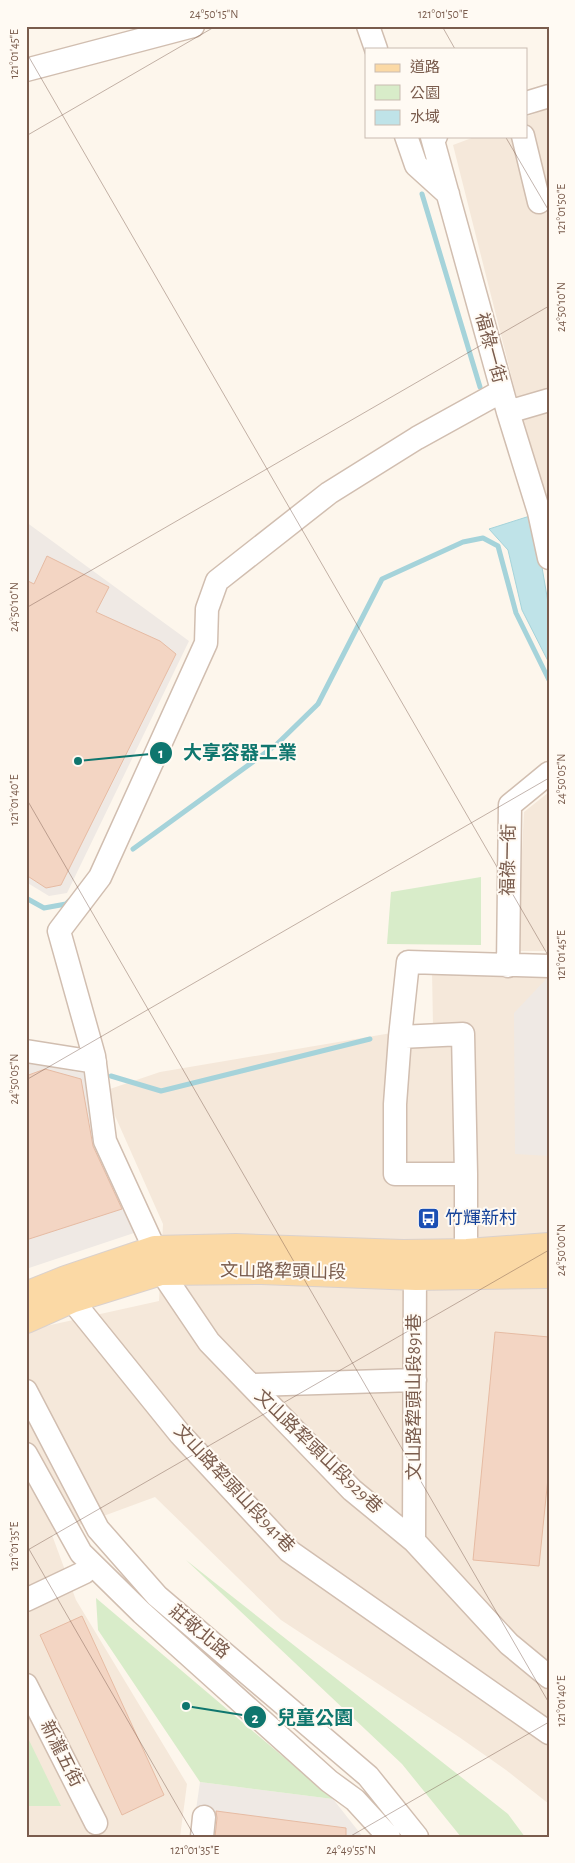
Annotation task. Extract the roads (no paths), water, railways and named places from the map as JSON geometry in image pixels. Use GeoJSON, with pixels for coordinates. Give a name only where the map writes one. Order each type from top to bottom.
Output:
{"type":"FeatureCollection","features":[{"type":"Feature","properties":{"kind":"main road","name":"文山路犂頭山段"},"geometry":{"type":"LineString","coordinates":[[466,1264],[549,1247]]}},
{"type":"Feature","properties":{"kind":"main road","name":"文山路犂頭山段"},"geometry":{"type":"LineString","coordinates":[[26,1296],[66,1280],[158,1260],[236,1248],[415,1265],[466,1264],[549,1274]]}},
{"type":"Feature","properties":{"kind":"main road","name":"文山路犂頭山段"},"geometry":{"type":"LineString","coordinates":[[26,1319],[158,1260]]}},
{"type":"Feature","properties":{"kind":"street"},"geometry":{"type":"LineString","coordinates":[[26,70],[193,26]]}},
{"type":"Feature","properties":{"kind":"street"},"geometry":{"type":"LineString","coordinates":[[368,26],[376,48]]}},
{"type":"Feature","properties":{"kind":"street"},"geometry":{"type":"LineString","coordinates":[[528,102],[549,96]]}},
{"type":"Feature","properties":{"kind":"street"},"geometry":{"type":"LineString","coordinates":[[407,138],[416,165],[448,194]]}},
{"type":"Feature","properties":{"kind":"street","name":"福祿一街"},"geometry":{"type":"LineString","coordinates":[[434,138],[505,401],[539,512],[549,558]]}},
{"type":"Feature","properties":{"kind":"street"},"geometry":{"type":"LineString","coordinates":[[524,138],[539,202]]}},
{"type":"Feature","properties":{"kind":"street"},"geometry":{"type":"LineString","coordinates":[[505,401],[549,400]]}},
{"type":"Feature","properties":{"kind":"street","name":"文山路犂頭山段929巷"},"geometry":{"type":"LineString","coordinates":[[505,401],[417,438],[328,493],[217,581],[207,609],[206,643],[100,876],[59,931],[95,1062],[105,1141],[158,1260],[209,1342],[352,1490],[414,1541],[509,1644],[549,1678]]}},
{"type":"Feature","properties":{"kind":"street","name":"福祿一街"},"geometry":{"type":"LineString","coordinates":[[508,966],[510,805],[549,773]]}},
{"type":"Feature","properties":{"kind":"street"},"geometry":{"type":"LineString","coordinates":[[466,1174],[395,1174],[396,1104],[400,1036],[408,962],[549,966]]}},
{"type":"Feature","properties":{"kind":"street"},"geometry":{"type":"LineString","coordinates":[[400,1036],[463,1034],[466,1264]]}},
{"type":"Feature","properties":{"kind":"street"},"geometry":{"type":"LineString","coordinates":[[26,1051],[95,1062]]}},
{"type":"Feature","properties":{"kind":"street","name":"文山路犂頭山段891巷"},"geometry":{"type":"LineString","coordinates":[[414,1541],[415,1265]]}},
{"type":"Feature","properties":{"kind":"street","name":"文山路犂頭山段941巷"},"geometry":{"type":"LineString","coordinates":[[70,1299],[180,1434],[289,1551],[549,1734]]}},
{"type":"Feature","properties":{"kind":"street"},"geometry":{"type":"LineString","coordinates":[[251,1386],[415,1380]]}},
{"type":"Feature","properties":{"kind":"street","name":"莊敬北路"},"geometry":{"type":"LineString","coordinates":[[26,1391],[98,1529],[157,1596],[368,1776],[417,1837]]}},
{"type":"Feature","properties":{"kind":"street","name":"莊敬北路"},"geometry":{"type":"LineString","coordinates":[[26,1454],[81,1553],[142,1613],[322,1774],[355,1800],[388,1837]]}},
{"type":"Feature","properties":{"kind":"street"},"geometry":{"type":"LineString","coordinates":[[26,1600],[85,1572]]}},
{"type":"Feature","properties":{"kind":"street","name":"新瀧五街"},"geometry":{"type":"LineString","coordinates":[[26,1685],[96,1822]]}},
{"type":"Feature","properties":{"kind":"water"},"geometry":{"type":"Polygon","coordinates":[[[533,515],[549,608],[549,663],[522,610],[508,550],[489,529],[533,515]]]}},
{"type":"Feature","properties":{"kind":"waterway"},"geometry":{"type":"LineString","coordinates":[[422,194],[480,387]]}},
{"type":"Feature","properties":{"kind":"waterway"},"geometry":{"type":"LineString","coordinates":[[133,849],[276,745],[318,704],[382,579],[463,542],[483,538],[498,546],[516,613],[549,680]]}},
{"type":"Feature","properties":{"kind":"waterway"},"geometry":{"type":"LineString","coordinates":[[26,898],[44,908],[66,904],[69,901]]}},
{"type":"Feature","properties":{"kind":"waterway"},"geometry":{"type":"LineString","coordinates":[[111,1076],[161,1091],[370,1039]]}},
{"type":"Feature","properties":{"kind":"place","name":"大享容器工業"},"geometry":{"type":"Point","coordinates":[78,761]}},
{"type":"Feature","properties":{"kind":"place","name":"竹輝新村"},"geometry":{"type":"Point","coordinates":[429,1219]}},
{"type":"Feature","properties":{"kind":"place","name":"兒童公園"},"geometry":{"type":"Point","coordinates":[186,1706]}}]}
